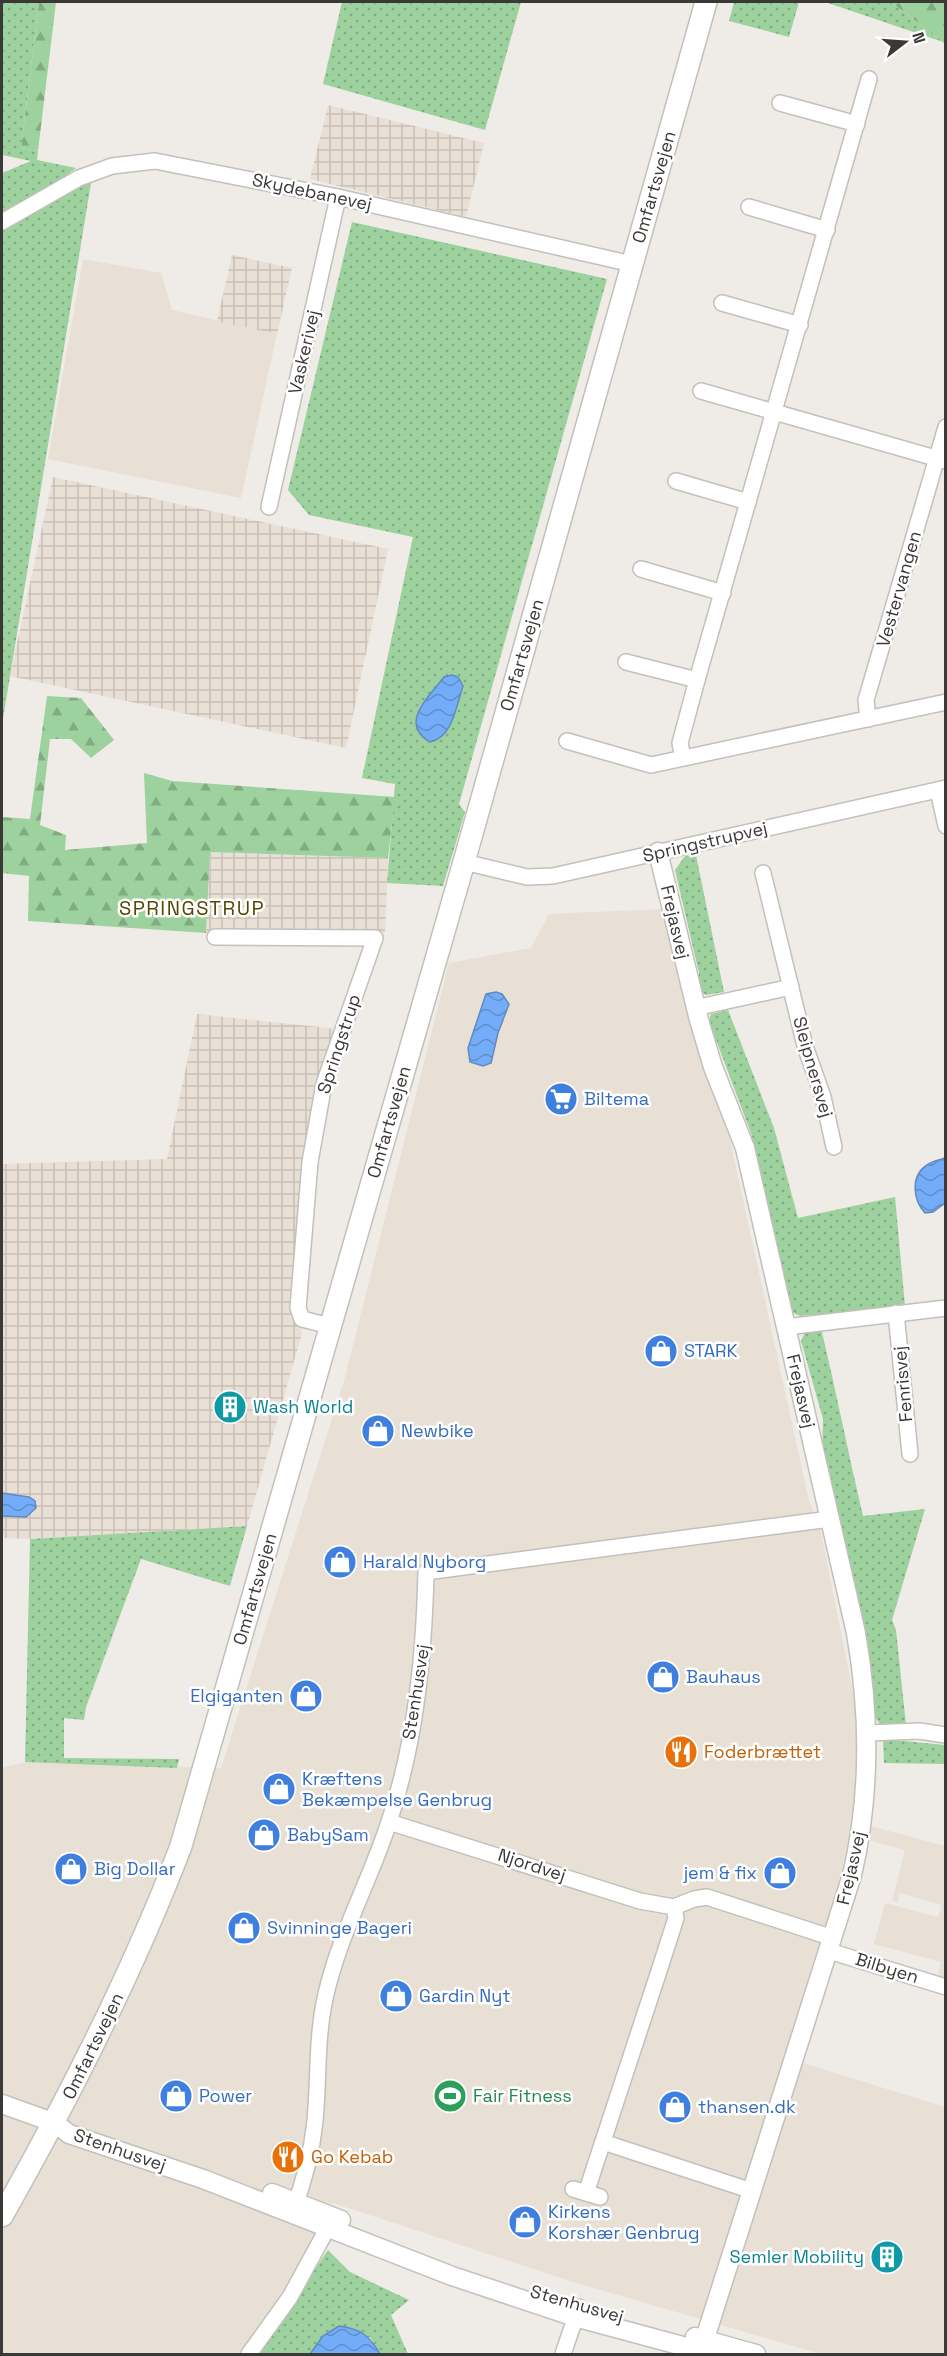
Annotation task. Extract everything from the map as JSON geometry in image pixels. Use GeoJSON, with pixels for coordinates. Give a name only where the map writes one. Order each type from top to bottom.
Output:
{"type":"FeatureCollection","features":[{"type":"Feature","properties":{"kind":"main road","name":"Omfartsvejen"},"geometry":{"type":"LineString","coordinates":[[2,2216],[55,2123],[135,1959],[181,1846],[464,862],[706,2]]}},
{"type":"Feature","properties":{"kind":"street"},"geometry":{"type":"LineString","coordinates":[[683,758],[681,743],[697,680],[869,79]]}},
{"type":"Feature","properties":{"kind":"street"},"geometry":{"type":"LineString","coordinates":[[780,103],[857,124]]}},
{"type":"Feature","properties":{"kind":"street","name":"Skydebanevej"},"geometry":{"type":"LineString","coordinates":[[2,222],[79,178],[112,166],[141,161],[170,162],[338,197],[632,264]]}},
{"type":"Feature","properties":{"kind":"street","name":"Vaskerivej"},"geometry":{"type":"LineString","coordinates":[[269,507],[338,197]]}},
{"type":"Feature","properties":{"kind":"street"},"geometry":{"type":"LineString","coordinates":[[749,207],[827,230]]}},
{"type":"Feature","properties":{"kind":"street"},"geometry":{"type":"LineString","coordinates":[[722,303],[800,325]]}},
{"type":"Feature","properties":{"kind":"street"},"geometry":{"type":"LineString","coordinates":[[701,391],[941,460]]}},
{"type":"Feature","properties":{"kind":"street","name":"Vestervangen"},"geometry":{"type":"LineString","coordinates":[[868,719],[866,700],[941,460],[945,427]]}},
{"type":"Feature","properties":{"kind":"street"},"geometry":{"type":"LineString","coordinates":[[676,481],[748,502]]}},
{"type":"Feature","properties":{"kind":"street"},"geometry":{"type":"LineString","coordinates":[[641,569],[723,592]]}},
{"type":"Feature","properties":{"kind":"street"},"geometry":{"type":"LineString","coordinates":[[626,662],[697,680]]}},
{"type":"Feature","properties":{"kind":"street"},"geometry":{"type":"LineString","coordinates":[[567,741],[651,765],[945,702]]}},
{"type":"Feature","properties":{"kind":"street"},"geometry":{"type":"LineString","coordinates":[[941,789],[945,826]]}},
{"type":"Feature","properties":{"kind":"street","name":"Springstrupvej"},"geometry":{"type":"LineString","coordinates":[[464,862],[514,875],[542,877],[941,789]]}},
{"type":"Feature","properties":{"kind":"street","name":"Frejasvej"},"geometry":{"type":"LineString","coordinates":[[658,852],[695,1008],[713,1068],[740,1132],[856,1633],[865,1690],[868,1733],[861,1831],[852,1875],[752,2191],[706,2348]]}},
{"type":"Feature","properties":{"kind":"street","name":"Sleipnersvej"},"geometry":{"type":"LineString","coordinates":[[763,873],[805,1046],[823,1097],[834,1147]]}},
{"type":"Feature","properties":{"kind":"street","name":"Springstrup"},"geometry":{"type":"LineString","coordinates":[[215,937],[375,938],[327,1071],[310,1162],[298,1308],[303,1319],[330,1326]]}},
{"type":"Feature","properties":{"kind":"street"},"geometry":{"type":"LineString","coordinates":[[695,1008],[791,987]]}},
{"type":"Feature","properties":{"kind":"street"},"geometry":{"type":"LineString","coordinates":[[786,1327],[945,1308]]}},
{"type":"Feature","properties":{"kind":"street","name":"Fenrisvej"},"geometry":{"type":"LineString","coordinates":[[896,1313],[909,1454]]}},
{"type":"Feature","properties":{"kind":"street","name":"Stenhusvej"},"geometry":{"type":"LineString","coordinates":[[294,2208],[315,2120],[316,2061],[333,1966],[342,1936],[389,1822],[419,1687],[424,1643],[426,1572],[830,1518]]}},
{"type":"Feature","properties":{"kind":"street"},"geometry":{"type":"LineString","coordinates":[[868,1733],[919,1731],[945,1735]]}},
{"type":"Feature","properties":{"kind":"street","name":"Njordvej"},"geometry":{"type":"LineString","coordinates":[[389,1822],[640,1901],[674,1907]]}},
{"type":"Feature","properties":{"kind":"street"},"geometry":{"type":"LineString","coordinates":[[586,2193],[676,1918],[674,1907],[694,1899],[707,1897],[831,1944]]}},
{"type":"Feature","properties":{"kind":"street","name":"Bilbyen"},"geometry":{"type":"LineString","coordinates":[[831,1944],[945,1987]]}},
{"type":"Feature","properties":{"kind":"street","name":"Stenhusvej"},"geometry":{"type":"LineString","coordinates":[[2,2104],[55,2123],[74,2123],[331,2223],[465,2269],[577,2312],[706,2348],[756,2355]]}},
{"type":"Feature","properties":{"kind":"street"},"geometry":{"type":"LineString","coordinates":[[603,2142],[752,2191]]}},
{"type":"Feature","properties":{"kind":"street"},"geometry":{"type":"LineString","coordinates":[[249,2355],[290,2297],[331,2223]]}},
{"type":"Feature","properties":{"kind":"street"},"geometry":{"type":"LineString","coordinates":[[563,2355],[577,2312]]}},
{"type":"Feature","properties":{"kind":"shaded area"},"geometry":{"type":"Polygon","coordinates":[[[328,105],[484,143],[466,217],[310,179],[328,105]]]}},
{"type":"Feature","properties":{"kind":"shaded area"},"geometry":{"type":"Polygon","coordinates":[[[232,255],[292,268],[277,334],[217,321],[232,255]]]}},
{"type":"Feature","properties":{"kind":"shaded area"},"geometry":{"type":"Polygon","coordinates":[[[83,259],[161,273],[172,310],[277,334],[241,498],[48,459],[83,259]]]}},
{"type":"Feature","properties":{"kind":"shaded area"},"geometry":{"type":"Polygon","coordinates":[[[53,477],[388,549],[346,748],[10,676],[53,477]]]}},
{"type":"Feature","properties":{"kind":"shaded area"},"geometry":{"type":"Polygon","coordinates":[[[210,852],[388,858],[385,933],[206,933],[210,852]]]}},
{"type":"Feature","properties":{"kind":"shaded area"},"geometry":{"type":"Polygon","coordinates":[[[663,909],[726,1122],[809,1501],[819,1523],[860,1727],[852,1825],[825,1943],[787,2058],[945,2107],[945,2354],[821,2354],[573,2282],[333,2203],[275,2309],[240,2354],[2,2354],[2,1768],[25,1762],[221,1768],[344,1381],[449,963],[531,948],[549,914],[663,909]]]}},
{"type":"Feature","properties":{"kind":"shaded area"},"geometry":{"type":"Polygon","coordinates":[[[197,1014],[337,1029],[297,1244],[302,1333],[247,1526],[30,1539],[2,1538],[2,1164],[167,1159],[197,1014]]]}},
{"type":"Feature","properties":{"kind":"shaded area"},"geometry":{"type":"Polygon","coordinates":[[[870,1826],[945,1846],[945,1978],[938,1976],[941,1962],[874,1944],[885,1903],[938,1917],[942,1905],[900,1893],[898,1902],[892,1901],[905,1850],[867,1840],[870,1826]]]}},
{"type":"Feature","properties":{"kind":"green space"},"geometry":{"type":"Polygon","coordinates":[[[2,2],[39,2],[21,148],[38,151],[37,160],[76,168],[2,218],[2,173],[31,161],[2,155],[2,2]]]}},
{"type":"Feature","properties":{"kind":"green space"},"geometry":{"type":"Polygon","coordinates":[[[39,2],[56,2],[38,151],[21,148],[39,2]]]}},
{"type":"Feature","properties":{"kind":"green space"},"geometry":{"type":"Polygon","coordinates":[[[342,2],[521,2],[485,130],[323,84],[342,2]]]}},
{"type":"Feature","properties":{"kind":"green space"},"geometry":{"type":"Polygon","coordinates":[[[734,2],[799,2],[789,37],[729,21],[734,2]]]}},
{"type":"Feature","properties":{"kind":"green space"},"geometry":{"type":"Polygon","coordinates":[[[825,2],[891,2],[943,42],[825,2]]]}},
{"type":"Feature","properties":{"kind":"green space"},"geometry":{"type":"Polygon","coordinates":[[[891,2],[945,2],[945,45],[943,42],[891,2]]]}},
{"type":"Feature","properties":{"kind":"green space"},"geometry":{"type":"Polygon","coordinates":[[[92,177],[2,725],[2,227],[92,177]]]}},
{"type":"Feature","properties":{"kind":"green space"},"geometry":{"type":"Polygon","coordinates":[[[352,222],[607,279],[459,804],[465,812],[443,886],[387,883],[395,784],[362,778],[413,537],[309,515],[288,490],[352,222]]]}},
{"type":"Feature","properties":{"kind":"green space"},"geometry":{"type":"Polygon","coordinates":[[[47,696],[81,698],[114,740],[91,758],[71,739],[50,739],[40,825],[66,835],[65,850],[147,843],[144,773],[172,781],[395,797],[388,858],[210,852],[206,933],[28,921],[29,876],[2,873],[2,817],[30,819],[47,696]]]}},
{"type":"Feature","properties":{"kind":"green space"},"geometry":{"type":"Polygon","coordinates":[[[696,855],[724,992],[706,995],[702,992],[698,976],[675,870],[685,856],[696,855]]]}},
{"type":"Feature","properties":{"kind":"green space"},"geometry":{"type":"Polygon","coordinates":[[[728,1010],[774,1128],[798,1218],[895,1197],[905,1306],[800,1316],[793,1313],[752,1136],[709,1021],[711,1014],[728,1010]]]}},
{"type":"Feature","properties":{"kind":"green space"},"geometry":{"type":"Polygon","coordinates":[[[821,1328],[863,1516],[925,1509],[892,1620],[896,1630],[906,1725],[880,1724],[873,1714],[822,1457],[823,1419],[801,1341],[806,1330],[821,1328]]]}},
{"type":"Feature","properties":{"kind":"green space"},"geometry":{"type":"Polygon","coordinates":[[[247,1526],[230,1586],[141,1559],[86,1707],[84,1720],[64,1718],[64,1758],[179,1759],[177,1768],[25,1762],[30,1539],[247,1526]]]}},
{"type":"Feature","properties":{"kind":"green space"},"geometry":{"type":"Polygon","coordinates":[[[883,1739],[945,1745],[945,1764],[884,1763],[883,1739]]]}},
{"type":"Feature","properties":{"kind":"green space"},"geometry":{"type":"Polygon","coordinates":[[[328,2250],[350,2272],[409,2300],[391,2315],[408,2354],[380,2354],[370,2337],[323,2336],[310,2354],[256,2354],[328,2250]]]}},
{"type":"Feature","properties":{"kind":"water"},"geometry":{"type":"Polygon","coordinates":[[[452,675],[458,677],[463,686],[456,711],[444,734],[430,742],[421,735],[416,718],[425,701],[444,677],[452,675]]]}},
{"type":"Feature","properties":{"kind":"water"},"geometry":{"type":"Polygon","coordinates":[[[496,992],[502,994],[509,1004],[498,1033],[491,1063],[483,1066],[470,1062],[468,1048],[486,994],[496,992]]]}},
{"type":"Feature","properties":{"kind":"water"},"geometry":{"type":"Polygon","coordinates":[[[945,1158],[945,1203],[933,1212],[925,1213],[916,1195],[918,1175],[929,1164],[945,1158]]]}},
{"type":"Feature","properties":{"kind":"water"},"geometry":{"type":"Polygon","coordinates":[[[2,1493],[29,1497],[35,1501],[36,1508],[26,1517],[2,1516],[2,1493]]]}},
{"type":"Feature","properties":{"kind":"water"},"geometry":{"type":"Polygon","coordinates":[[[339,2326],[364,2334],[380,2354],[310,2354],[323,2336],[339,2326]]]}},
{"type":"Feature","properties":{"kind":"place","name":"Biltema"},"geometry":{"type":"Point","coordinates":[561,1099]}},
{"type":"Feature","properties":{"kind":"place","name":"STARK"},"geometry":{"type":"Point","coordinates":[661,1351]}},
{"type":"Feature","properties":{"kind":"place","name":"Wash World"},"geometry":{"type":"Point","coordinates":[230,1407]}},
{"type":"Feature","properties":{"kind":"place","name":"Newbike"},"geometry":{"type":"Point","coordinates":[378,1431]}},
{"type":"Feature","properties":{"kind":"place","name":"Harald Nyborg"},"geometry":{"type":"Point","coordinates":[340,1562]}},
{"type":"Feature","properties":{"kind":"place","name":"Bauhaus"},"geometry":{"type":"Point","coordinates":[663,1677]}},
{"type":"Feature","properties":{"kind":"place","name":"Elgiganten"},"geometry":{"type":"Point","coordinates":[306,1696]}},
{"type":"Feature","properties":{"kind":"place","name":"Foderbrættet"},"geometry":{"type":"Point","coordinates":[681,1752]}},
{"type":"Feature","properties":{"kind":"place","name":"Kræftens Bekæmpelse Genbrug"},"geometry":{"type":"Point","coordinates":[279,1789]}},
{"type":"Feature","properties":{"kind":"place","name":"BabySam"},"geometry":{"type":"Point","coordinates":[264,1835]}},
{"type":"Feature","properties":{"kind":"place","name":"Big Dollar"},"geometry":{"type":"Point","coordinates":[71,1869]}},
{"type":"Feature","properties":{"kind":"place","name":"jem & fix"},"geometry":{"type":"Point","coordinates":[780,1873]}},
{"type":"Feature","properties":{"kind":"place","name":"Svinninge Bageri"},"geometry":{"type":"Point","coordinates":[244,1928]}},
{"type":"Feature","properties":{"kind":"place","name":"Gardin Nyt"},"geometry":{"type":"Point","coordinates":[396,1996]}},
{"type":"Feature","properties":{"kind":"place","name":"Power"},"geometry":{"type":"Point","coordinates":[176,2096]}},
{"type":"Feature","properties":{"kind":"place","name":"Fair Fitness"},"geometry":{"type":"Point","coordinates":[450,2096]}},
{"type":"Feature","properties":{"kind":"place","name":"thansen.dk"},"geometry":{"type":"Point","coordinates":[675,2107]}},
{"type":"Feature","properties":{"kind":"place","name":"Go Kebab"},"geometry":{"type":"Point","coordinates":[288,2157]}},
{"type":"Feature","properties":{"kind":"place","name":"Kirkens Korshær Genbrug"},"geometry":{"type":"Point","coordinates":[525,2222]}},
{"type":"Feature","properties":{"kind":"place","name":"Semler Mobility"},"geometry":{"type":"Point","coordinates":[887,2257]}},
{"type":"Feature","properties":{"kind":"district","name":"SPRINGSTRUP"},"geometry":{"type":"Point","coordinates":[192,908]}}]}
